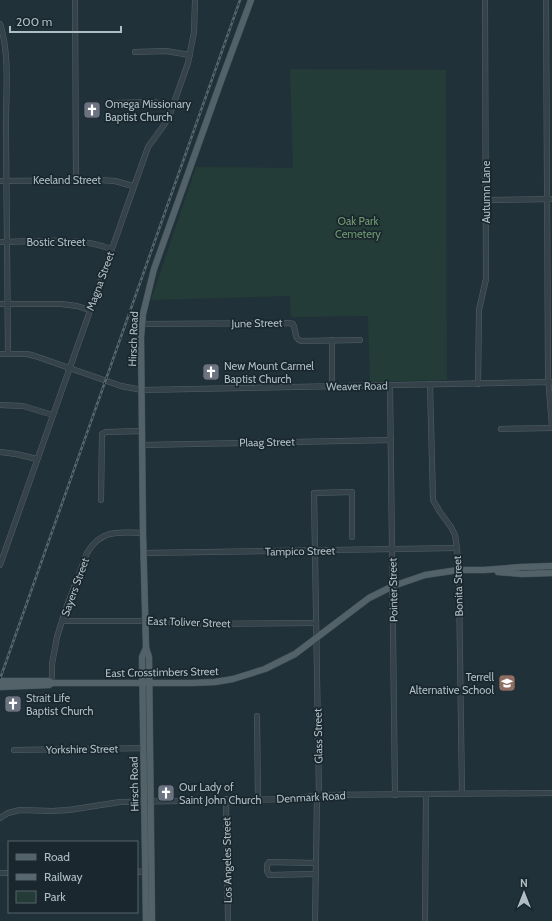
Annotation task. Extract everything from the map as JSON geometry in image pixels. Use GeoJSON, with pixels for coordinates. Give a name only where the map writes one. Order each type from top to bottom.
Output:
{"type":"FeatureCollection","features":[{"type":"Feature","properties":{"kind":"main road","name":"Hirsch Road"},"geometry":{"type":"LineString","coordinates":[[152,921],[149,872],[146,683],[142,657],[146,648],[146,621],[143,553],[142,324],[146,297],[154,269],[220,81],[251,0]]}},
{"type":"Feature","properties":{"kind":"main road","name":"East Crosstimbers Street"},"geometry":{"type":"LineString","coordinates":[[0,681],[49,681],[52,683],[146,683],[215,682],[233,679],[265,669],[295,654],[369,598],[393,586],[425,575],[458,570],[552,566]]}},
{"type":"Feature","properties":{"kind":"main road","name":"East Crosstimbers Street"},"geometry":{"type":"LineString","coordinates":[[484,570],[522,574],[552,573]]}},
{"type":"Feature","properties":{"kind":"main road","name":"East Crosstimbers Street"},"geometry":{"type":"LineString","coordinates":[[0,687],[49,686],[52,683]]}},
{"type":"Feature","properties":{"kind":"main road","name":"Hirsch Road"},"geometry":{"type":"LineString","coordinates":[[146,921],[149,872]]}},
{"type":"Feature","properties":{"kind":"street"},"geometry":{"type":"LineString","coordinates":[[74,0],[76,179]]}},
{"type":"Feature","properties":{"kind":"street","name":"Magna Street"},"geometry":{"type":"LineString","coordinates":[[0,565],[2,552],[70,368],[133,186],[148,147],[164,125],[173,107],[190,55],[194,32],[195,0]]}},
{"type":"Feature","properties":{"kind":"street","name":"Autumn Lane"},"geometry":{"type":"LineString","coordinates":[[478,384],[479,310],[486,279],[485,0]]}},
{"type":"Feature","properties":{"kind":"street"},"geometry":{"type":"LineString","coordinates":[[501,429],[552,428],[550,382],[550,199],[546,0]]}},
{"type":"Feature","properties":{"kind":"street"},"geometry":{"type":"LineString","coordinates":[[0,24],[6,56],[8,354]]}},
{"type":"Feature","properties":{"kind":"street"},"geometry":{"type":"LineString","coordinates":[[135,52],[166,51],[190,55]]}},
{"type":"Feature","properties":{"kind":"street"},"geometry":{"type":"LineString","coordinates":[[115,103],[154,102],[173,107]]}},
{"type":"Feature","properties":{"kind":"street","name":"Keeland Street"},"geometry":{"type":"LineString","coordinates":[[0,181],[76,179],[108,180],[133,186]]}},
{"type":"Feature","properties":{"kind":"street"},"geometry":{"type":"LineString","coordinates":[[486,200],[550,199]]}},
{"type":"Feature","properties":{"kind":"street","name":"Bostic Street"},"geometry":{"type":"LineString","coordinates":[[0,242],[80,241],[100,244],[112,249]]}},
{"type":"Feature","properties":{"kind":"street"},"geometry":{"type":"LineString","coordinates":[[0,304],[61,304],[77,306],[90,310]]}},
{"type":"Feature","properties":{"kind":"street","name":"June Street"},"geometry":{"type":"LineString","coordinates":[[142,324],[289,323],[294,324],[295,336],[298,340],[360,340]]}},
{"type":"Feature","properties":{"kind":"street"},"geometry":{"type":"LineString","coordinates":[[332,340],[332,386]]}},
{"type":"Feature","properties":{"kind":"street","name":"Weaver Road"},"geometry":{"type":"LineString","coordinates":[[0,354],[27,354],[35,356],[121,386],[142,390],[550,382]]}},
{"type":"Feature","properties":{"kind":"street","name":"Bonita Street"},"geometry":{"type":"LineString","coordinates":[[430,384],[433,500],[451,526],[455,535],[457,548],[462,794]]}},
{"type":"Feature","properties":{"kind":"street","name":"Pointer Street"},"geometry":{"type":"LineString","coordinates":[[390,385],[395,794]]}},
{"type":"Feature","properties":{"kind":"street"},"geometry":{"type":"LineString","coordinates":[[0,405],[23,406],[53,415]]}},
{"type":"Feature","properties":{"kind":"street"},"geometry":{"type":"LineString","coordinates":[[101,500],[102,434],[106,432],[142,431]]}},
{"type":"Feature","properties":{"kind":"street","name":"Plaag Street"},"geometry":{"type":"LineString","coordinates":[[142,445],[391,440]]}},
{"type":"Feature","properties":{"kind":"street"},"geometry":{"type":"LineString","coordinates":[[0,452],[12,453],[37,459]]}},
{"type":"Feature","properties":{"kind":"street","name":"Glass Street"},"geometry":{"type":"LineString","coordinates":[[315,921],[316,798],[319,795],[314,493],[352,492],[352,537]]}},
{"type":"Feature","properties":{"kind":"street","name":"Sayers Street"},"geometry":{"type":"LineString","coordinates":[[52,683],[54,649],[62,621],[87,553],[95,541],[113,533],[143,533]]}},
{"type":"Feature","properties":{"kind":"street","name":"Tampico Street"},"geometry":{"type":"LineString","coordinates":[[143,553],[457,548]]}},
{"type":"Feature","properties":{"kind":"street","name":"East Toliver Street"},"geometry":{"type":"LineString","coordinates":[[62,621],[146,621],[206,624],[316,623]]}},
{"type":"Feature","properties":{"kind":"street"},"geometry":{"type":"LineString","coordinates":[[257,716],[258,799]]}},
{"type":"Feature","properties":{"kind":"street","name":"Yorkshire Street"},"geometry":{"type":"LineString","coordinates":[[14,750],[147,748]]}},
{"type":"Feature","properties":{"kind":"street","name":"Denmark Road"},"geometry":{"type":"LineString","coordinates":[[0,818],[8,813],[20,810],[52,811],[120,802],[292,799],[319,795],[552,793]]}},
{"type":"Feature","properties":{"kind":"street"},"geometry":{"type":"LineString","coordinates":[[424,921],[426,794]]}},
{"type":"Feature","properties":{"kind":"street","name":"Los Angeles Street"},"geometry":{"type":"LineString","coordinates":[[226,799],[228,921]]}},
{"type":"Feature","properties":{"kind":"street"},"geometry":{"type":"LineString","coordinates":[[315,863],[269,862],[267,871],[270,875],[315,874]]}},
{"type":"Feature","properties":{"kind":"street"},"geometry":{"type":"LineString","coordinates":[[138,872],[149,872]]}},
{"type":"Feature","properties":{"kind":"green space","name":"Oak Park Cemetery"},"geometry":{"type":"Polygon","coordinates":[[[290,69],[446,70],[447,380],[370,382],[368,316],[291,317],[290,296],[151,300],[196,167],[293,168],[290,69]]]}},
{"type":"Feature","properties":{"kind":"railway"},"geometry":{"type":"LineString","coordinates":[[0,679],[240,0]]}},
{"type":"Feature","properties":{"kind":"place","name":"Omega Missionary Baptist Church"},"geometry":{"type":"Point","coordinates":[92,110]}},
{"type":"Feature","properties":{"kind":"place","name":"New Mount Carmel Baptist Church"},"geometry":{"type":"Point","coordinates":[211,372]}},
{"type":"Feature","properties":{"kind":"place","name":"Terrell Alternative School"},"geometry":{"type":"Point","coordinates":[507,683]}},
{"type":"Feature","properties":{"kind":"place","name":"Strait Life Baptist Church"},"geometry":{"type":"Point","coordinates":[13,704]}},
{"type":"Feature","properties":{"kind":"place","name":"Our Lady of Saint John Church"},"geometry":{"type":"Point","coordinates":[166,793]}}]}
